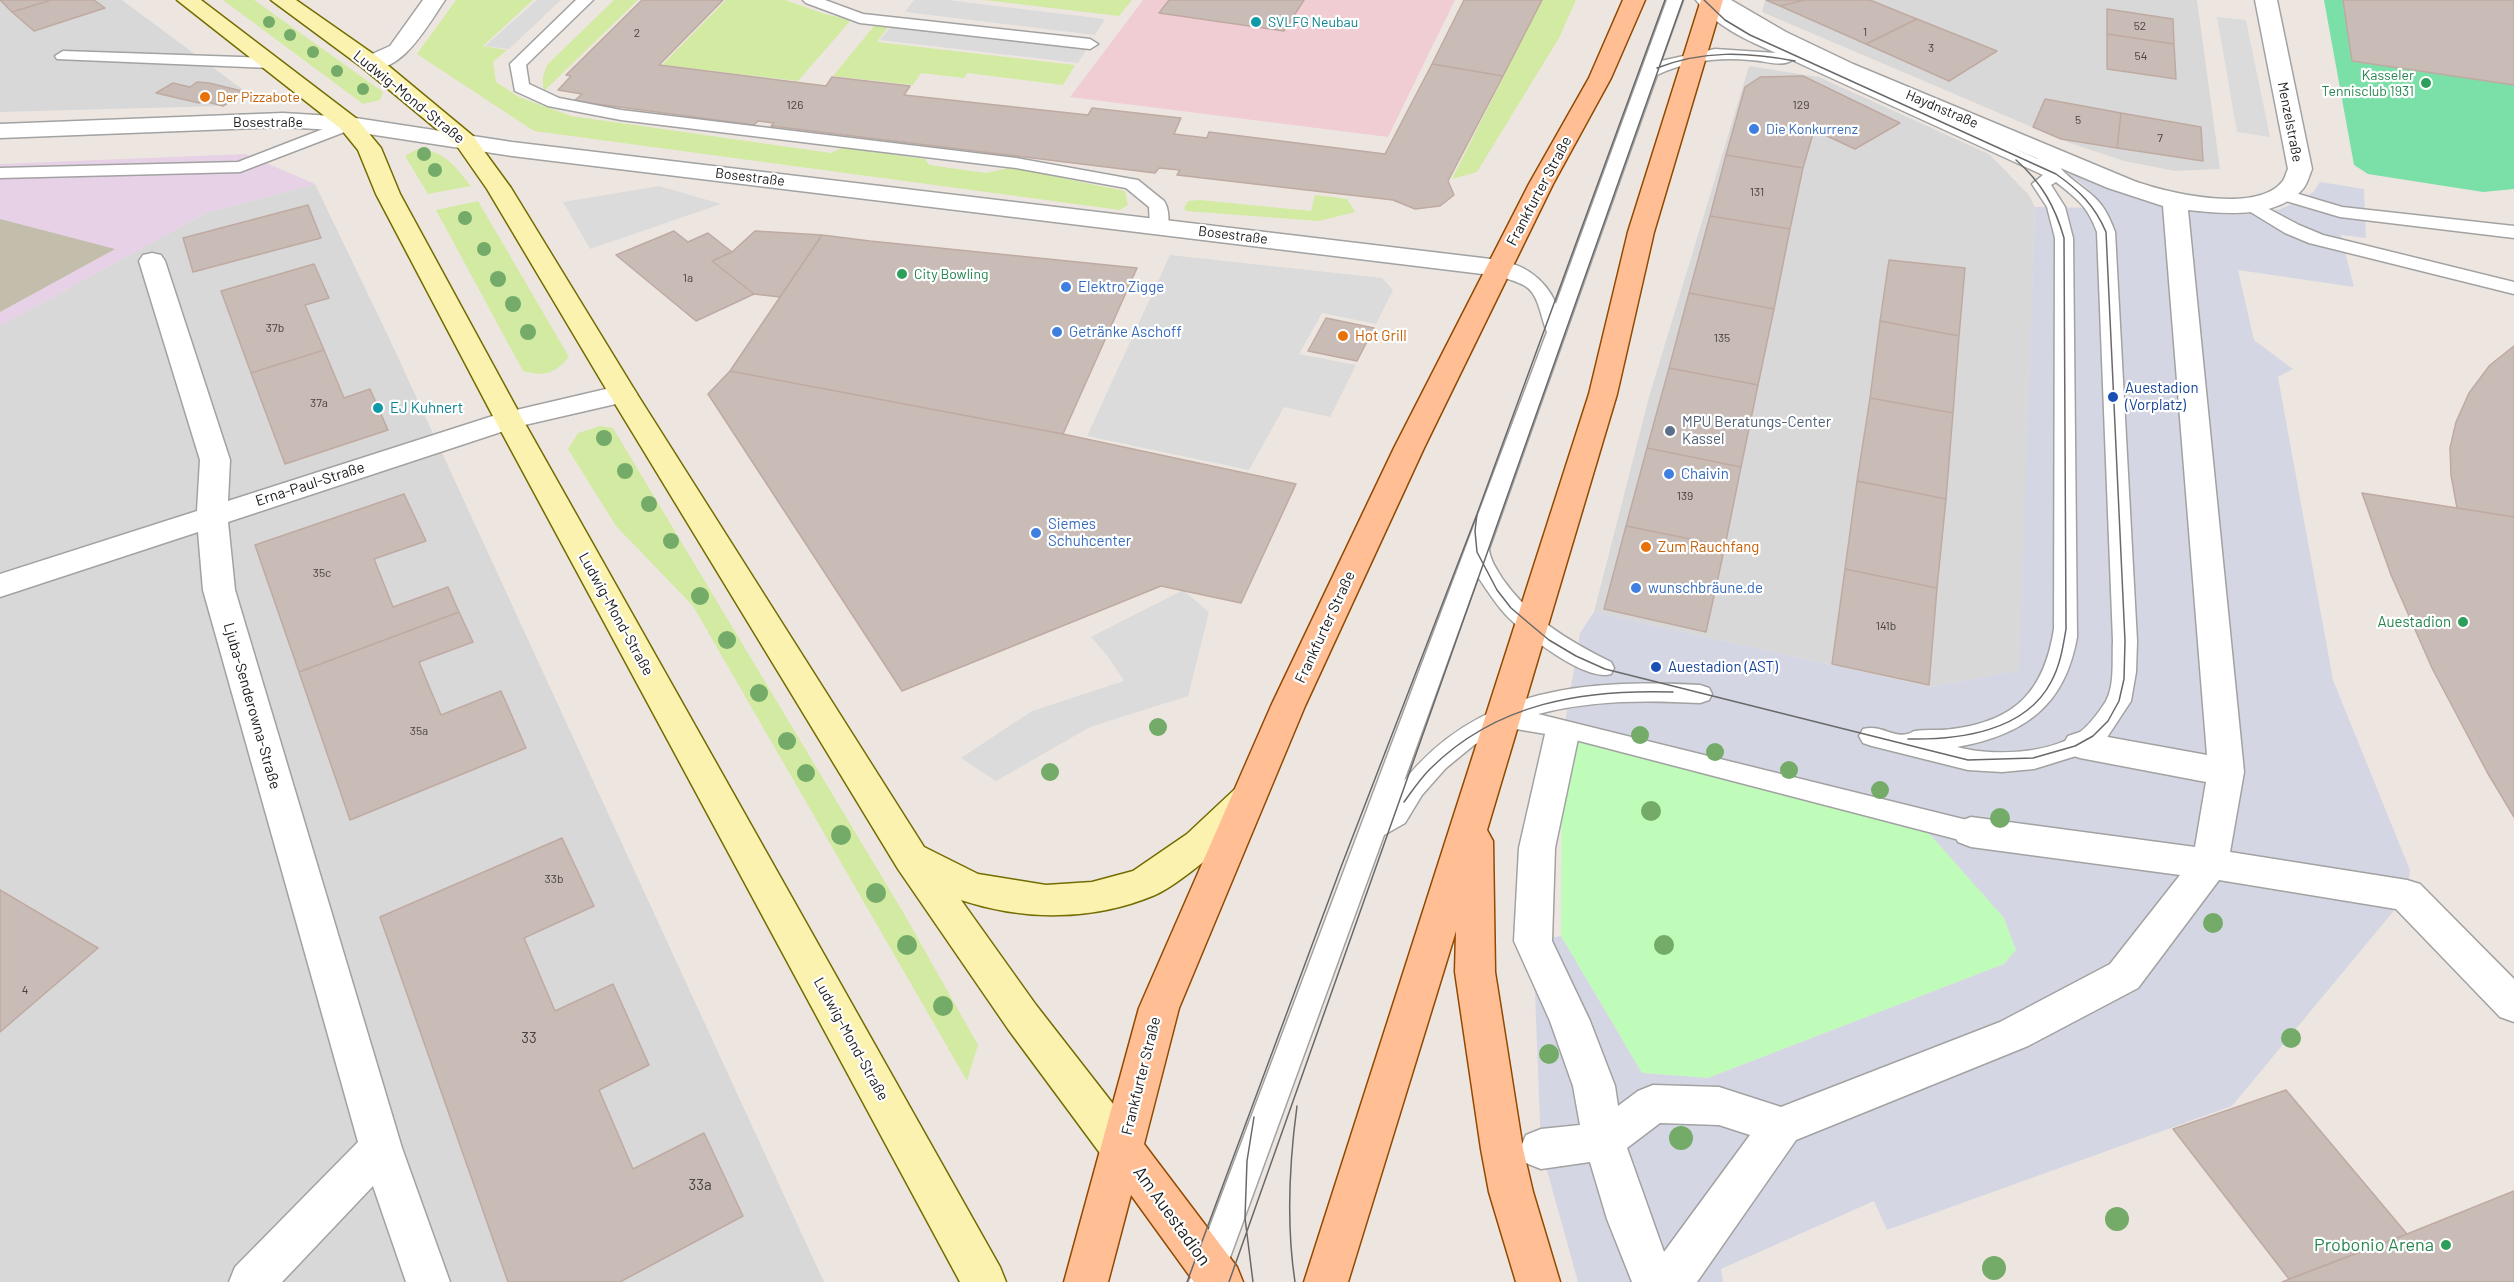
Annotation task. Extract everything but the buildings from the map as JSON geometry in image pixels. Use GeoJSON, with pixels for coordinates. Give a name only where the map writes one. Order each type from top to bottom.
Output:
{"type":"FeatureCollection","features":[{"type":"Feature","properties":{"kind":"main road","name":"Ludwig-Mond-Straße"},"geometry":{"type":"LineString","coordinates":[[188,0],[350,124],[369,148],[393,203],[509,420],[984,1282]]}},
{"type":"Feature","properties":{"kind":"main road","name":"Ludwig-Mond-Straße"},"geometry":{"type":"LineString","coordinates":[[282,0],[370,63],[465,141],[499,188],[623,394],[911,858],[1022,1017],[1123,1150]]}},
{"type":"Feature","properties":{"kind":"main road","name":"Frankfurter Straße"},"geometry":{"type":"LineString","coordinates":[[1086,1282],[1159,1008],[1248,799],[1288,706],[1399,469],[1541,184],[1600,78],[1634,0]]}},
{"type":"Feature","properties":{"kind":"main road"},"geometry":{"type":"LineString","coordinates":[[1326,1282],[1603,394],[1641,232],[1711,2]]}},
{"type":"Feature","properties":{"kind":"main road"},"geometry":{"type":"LineString","coordinates":[[911,858],[972,888],[1046,901],[1092,898],[1144,883],[1200,844],[1248,799]]}},
{"type":"Feature","properties":{"kind":"main road"},"geometry":{"type":"LineString","coordinates":[[1475,809],[1475,972],[1502,1149],[1511,1192],[1539,1282]]}},
{"type":"Feature","properties":{"kind":"main road","name":"Am Auestadion"},"geometry":{"type":"LineString","coordinates":[[1123,1150],[1212,1277]]}},
{"type":"Feature","properties":{"kind":"street"},"geometry":{"type":"LineString","coordinates":[[370,63],[398,51],[434,0]]}},
{"type":"Feature","properties":{"kind":"street","name":"Menzelstraße"},"geometry":{"type":"LineString","coordinates":[[2266,0],[2300,169],[2293,186],[2282,194]]}},
{"type":"Feature","properties":{"kind":"street","name":"Haydnstraße"},"geometry":{"type":"LineString","coordinates":[[1711,2],[1833,68],[2122,186],[2175,204]]}},
{"type":"Feature","properties":{"kind":"street","name":"Bosestraße"},"geometry":{"type":"LineString","coordinates":[[0,131],[283,120],[350,124],[512,149],[1499,267]]}},
{"type":"Feature","properties":{"kind":"street"},"geometry":{"type":"LineString","coordinates":[[1670,1282],[1781,1126],[2014,1035],[2124,976],[2210,864],[2226,772],[2175,204],[2250,204],[2282,194]]}},
{"type":"Feature","properties":{"kind":"street","name":"Ljuba-Senderowna-Straße"},"geometry":{"type":"LineString","coordinates":[[152,261],[215,460],[212,516],[219,590],[381,1148],[428,1282]]}},
{"type":"Feature","properties":{"kind":"street","name":"Erna-Paul-Straße"},"geometry":{"type":"LineString","coordinates":[[0,586],[509,420],[623,394]]}},
{"type":"Feature","properties":{"kind":"street"},"geometry":{"type":"LineString","coordinates":[[1562,734],[1537,848],[1533,942],[1570,1021],[1594,1086],[1604,1141],[1629,1219],[1654,1282]]}},
{"type":"Feature","properties":{"kind":"street"},"geometry":{"type":"LineString","coordinates":[[2080,745],[2226,772]]}},
{"type":"Feature","properties":{"kind":"street"},"geometry":{"type":"LineString","coordinates":[[1971,832],[2210,864],[2407,895],[2514,1005]]}},
{"type":"Feature","properties":{"kind":"street"},"geometry":{"type":"LineString","coordinates":[[1541,1149],[1604,1141],[1653,1104],[1719,1106],[1781,1126]]}},
{"type":"Feature","properties":{"kind":"street"},"geometry":{"type":"LineString","coordinates":[[251,1282],[381,1148]]}},
{"type":"Feature","properties":{"kind":"lane"},"geometry":{"type":"LineString","coordinates":[[585,0],[518,64],[521,87],[554,102],[621,115],[1016,163],[1132,184],[1158,205],[1159,226]]}},
{"type":"Feature","properties":{"kind":"lane"},"geometry":{"type":"LineString","coordinates":[[812,0],[860,18],[1090,44]]}},
{"type":"Feature","properties":{"kind":"lane"},"geometry":{"type":"LineString","coordinates":[[1212,1277],[1372,828],[1477,548],[1675,0]]}},
{"type":"Feature","properties":{"kind":"lane"},"geometry":{"type":"LineString","coordinates":[[1649,72],[1668,63],[1694,56],[1739,52],[1833,68],[1993,145],[2048,179],[2089,199],[2099,213],[2106,232],[2125,641],[2124,672],[2119,701],[2097,732],[2080,745],[2034,759],[2002,762],[1968,760],[1872,736],[1922,740],[1960,737],[2004,724],[2031,706],[2046,690],[2063,650],[2066,629],[2064,238],[2048,179],[2043,152]]}},
{"type":"Feature","properties":{"kind":"lane"},"geometry":{"type":"LineString","coordinates":[[63,56],[270,63]]}},
{"type":"Feature","properties":{"kind":"lane"},"geometry":{"type":"LineString","coordinates":[[0,173],[240,167],[350,124]]}},
{"type":"Feature","properties":{"kind":"lane"},"geometry":{"type":"LineString","coordinates":[[2282,194],[2340,212],[2514,232]]}},
{"type":"Feature","properties":{"kind":"lane"},"geometry":{"type":"LineString","coordinates":[[2250,204],[2292,229],[2316,239],[2514,288]]}},
{"type":"Feature","properties":{"kind":"lane"},"geometry":{"type":"LineString","coordinates":[[1499,267],[1534,274],[1548,282],[1566,304]]}},
{"type":"Feature","properties":{"kind":"lane"},"geometry":{"type":"LineString","coordinates":[[1499,267],[1526,275],[1542,290],[1556,331]]}},
{"type":"Feature","properties":{"kind":"lane"},"geometry":{"type":"LineString","coordinates":[[1477,548],[1497,590],[1510,608],[1549,640],[1602,668]]}},
{"type":"Feature","properties":{"kind":"lane"},"geometry":{"type":"LineString","coordinates":[[1372,828],[1392,819],[1414,787],[1437,761],[1463,739],[1503,717],[1554,699],[1587,693],[1660,691],[1700,694]]}},
{"type":"Feature","properties":{"kind":"lane"},"geometry":{"type":"LineString","coordinates":[[1503,717],[1564,728],[1971,832]]}},
{"type":"Feature","properties":{"kind":"shaded area"},"geometry":{"type":"Polygon","coordinates":[[[0,0],[122,0],[246,92],[223,106],[0,112],[0,0]]]}},
{"type":"Feature","properties":{"kind":"shaded area"},"geometry":{"type":"Polygon","coordinates":[[[537,0],[561,0],[509,49],[485,46],[537,0]]]}},
{"type":"Feature","properties":{"kind":"shaded area"},"geometry":{"type":"Polygon","coordinates":[[[914,0],[947,0],[1105,19],[1095,35],[905,12],[914,0]]]}},
{"type":"Feature","properties":{"kind":"shaded area"},"geometry":{"type":"Polygon","coordinates":[[[1143,0],[1455,0],[1388,137],[1070,97],[1143,0]]]}},
{"type":"Feature","properties":{"kind":"shaded area"},"geometry":{"type":"Polygon","coordinates":[[[1765,0],[2197,0],[2220,169],[2175,171],[2124,161],[2067,142],[1762,12],[1765,0]]]}},
{"type":"Feature","properties":{"kind":"shaded area"},"geometry":{"type":"Polygon","coordinates":[[[2217,17],[2246,20],[2270,137],[2237,132],[2217,17]]]}},
{"type":"Feature","properties":{"kind":"shaded area"},"geometry":{"type":"Polygon","coordinates":[[[892,25],[1088,47],[1078,63],[880,40],[892,25]]]}},
{"type":"Feature","properties":{"kind":"shaded area"},"geometry":{"type":"Polygon","coordinates":[[[1749,66],[1819,77],[1989,154],[2029,195],[2035,207],[2020,670],[1931,687],[1594,612],[1649,397],[1749,66]]]}},
{"type":"Feature","properties":{"kind":"shaded area"},"geometry":{"type":"Polygon","coordinates":[[[245,154],[315,184],[206,213],[0,326],[0,164],[245,154]]]}},
{"type":"Feature","properties":{"kind":"shaded area"},"geometry":{"type":"Polygon","coordinates":[[[2075,173],[2147,202],[2229,215],[2263,213],[2280,209],[2300,201],[2313,192],[2320,182],[2364,189],[2366,238],[2341,235],[2354,287],[2238,270],[2254,340],[2293,369],[2278,377],[2333,680],[2410,870],[2407,895],[2232,1106],[1887,1230],[1874,1201],[1721,1269],[1723,1282],[1578,1282],[1541,1149],[1533,941],[1561,936],[1642,1073],[1708,1078],[2004,964],[2016,950],[2004,918],[1927,831],[1564,728],[1580,633],[1594,612],[1931,687],[2019,670],[2035,207],[2106,208],[2086,187],[2068,174],[2075,173]]]}},
{"type":"Feature","properties":{"kind":"shaded area"},"geometry":{"type":"Polygon","coordinates":[[[315,184],[390,340],[824,1282],[0,1282],[0,326],[206,213],[315,184]]]}},
{"type":"Feature","properties":{"kind":"shaded area"},"geometry":{"type":"Polygon","coordinates":[[[659,186],[721,204],[590,249],[563,202],[659,186]]]}},
{"type":"Feature","properties":{"kind":"shaded area"},"geometry":{"type":"Polygon","coordinates":[[[0,219],[115,249],[0,312],[0,219]]]}},
{"type":"Feature","properties":{"kind":"shaded area"},"geometry":{"type":"Polygon","coordinates":[[[1170,255],[1382,278],[1393,290],[1376,324],[1322,313],[1299,354],[1356,365],[1330,417],[1284,407],[1249,470],[1087,436],[1170,255]]]}},
{"type":"Feature","properties":{"kind":"shaded area"},"geometry":{"type":"Polygon","coordinates":[[[1183,590],[1209,612],[1188,696],[1090,727],[996,781],[961,758],[1032,711],[1124,681],[1109,658],[1091,637],[1183,590]]]}},
{"type":"Feature","properties":{"kind":"green space"},"geometry":{"type":"Polygon","coordinates":[[[223,0],[254,0],[383,92],[380,100],[363,104],[223,0]]]}},
{"type":"Feature","properties":{"kind":"green space"},"geometry":{"type":"Polygon","coordinates":[[[456,0],[533,0],[483,46],[507,50],[493,62],[496,82],[519,97],[571,116],[831,153],[842,148],[925,159],[929,165],[986,173],[1009,168],[1023,170],[1125,191],[1128,205],[1120,210],[534,131],[417,54],[456,0]]]}},
{"type":"Feature","properties":{"kind":"green space"},"geometry":{"type":"Polygon","coordinates":[[[614,0],[638,0],[543,92],[543,77],[547,65],[614,0]]]}},
{"type":"Feature","properties":{"kind":"green space"},"geometry":{"type":"Polygon","coordinates":[[[726,0],[785,0],[851,20],[798,81],[662,65],[726,0]]]}},
{"type":"Feature","properties":{"kind":"green space"},"geometry":{"type":"Polygon","coordinates":[[[984,0],[1132,0],[1119,16],[984,0]]]}},
{"type":"Feature","properties":{"kind":"green space"},"geometry":{"type":"Polygon","coordinates":[[[1542,0],[1576,0],[1559,38],[1477,172],[1452,179],[1542,0]]]}},
{"type":"Feature","properties":{"kind":"green space","name":"Kasseler Tennisclub 1931"},"geometry":{"type":"Polygon","coordinates":[[[2324,0],[2514,0],[2514,189],[2483,192],[2368,174],[2354,165],[2324,0]]]}},
{"type":"Feature","properties":{"kind":"green space"},"geometry":{"type":"Polygon","coordinates":[[[874,26],[888,27],[877,42],[1075,65],[1063,85],[967,73],[964,78],[921,73],[913,85],[833,76],[874,26]]]}},
{"type":"Feature","properties":{"kind":"green space"},"geometry":{"type":"Polygon","coordinates":[[[417,149],[442,156],[471,186],[428,194],[405,156],[417,149]]]}},
{"type":"Feature","properties":{"kind":"green space"},"geometry":{"type":"Polygon","coordinates":[[[1315,195],[1347,199],[1355,212],[1319,221],[1186,211],[1184,208],[1188,201],[1200,200],[1311,211],[1315,195]]]}},
{"type":"Feature","properties":{"kind":"green space"},"geometry":{"type":"Polygon","coordinates":[[[478,201],[569,357],[549,373],[537,374],[523,371],[436,210],[478,201]]]}},
{"type":"Feature","properties":{"kind":"green space"},"geometry":{"type":"Polygon","coordinates":[[[600,426],[613,428],[903,912],[978,1045],[967,1081],[693,606],[616,526],[568,449],[578,433],[600,426]]]}},
{"type":"Feature","properties":{"kind":"green space"},"geometry":{"type":"Polygon","coordinates":[[[1562,734],[1927,831],[2004,918],[2016,950],[2004,964],[1708,1078],[1642,1073],[1561,936],[1562,734]]]}},
{"type":"Feature","properties":{"kind":"tram line"},"geometry":{"type":"LineString","coordinates":[[1477,514],[1665,0]]}},
{"type":"Feature","properties":{"kind":"tram line"},"geometry":{"type":"LineString","coordinates":[[1659,67],[1683,0]]}},
{"type":"Feature","properties":{"kind":"tram line"},"geometry":{"type":"LineString","coordinates":[[1483,564],[1497,590],[1511,608],[1549,640],[1605,669],[1968,760],[2033,758],[2075,746],[2093,736],[2108,721],[2119,701],[2124,679],[2125,641],[2106,232],[2097,214],[2072,186],[2056,174],[1750,35],[1725,20],[1704,0]]}},
{"type":"Feature","properties":{"kind":"tram line"},"geometry":{"type":"LineString","coordinates":[[1659,67],[1691,58],[1725,54],[1795,61]]}},
{"type":"Feature","properties":{"kind":"tram line"},"geometry":{"type":"LineString","coordinates":[[1483,564],[1659,67]]}},
{"type":"Feature","properties":{"kind":"tram line"},"geometry":{"type":"LineString","coordinates":[[1908,739],[1968,735],[2008,722],[2025,712],[2039,699],[2051,682],[2064,643],[2066,629],[2064,238],[2046,195],[2033,177],[2016,160]]}},
{"type":"Feature","properties":{"kind":"tram line"},"geometry":{"type":"LineString","coordinates":[[1187,1282],[1341,867],[1477,514]]}},
{"type":"Feature","properties":{"kind":"tram line"},"geometry":{"type":"LineString","coordinates":[[1477,514],[1475,531],[1477,552],[1483,564]]}},
{"type":"Feature","properties":{"kind":"tram line"},"geometry":{"type":"LineString","coordinates":[[1247,1232],[1483,564]]}},
{"type":"Feature","properties":{"kind":"tram line"},"geometry":{"type":"LineString","coordinates":[[1404,802],[1426,773],[1456,747],[1483,729],[1512,715],[1543,705],[1606,693],[1673,692]]}},
{"type":"Feature","properties":{"kind":"tram line"},"geometry":{"type":"LineString","coordinates":[[1295,1282],[1290,1238],[1290,1194],[1297,1106]]}},
{"type":"Feature","properties":{"kind":"tram line"},"geometry":{"type":"LineString","coordinates":[[1247,1232],[1247,1161],[1254,1117]]}},
{"type":"Feature","properties":{"kind":"tram line"},"geometry":{"type":"LineString","coordinates":[[1229,1282],[1247,1232]]}},
{"type":"Feature","properties":{"kind":"tram line"},"geometry":{"type":"LineString","coordinates":[[1247,1232],[1253,1282]]}},
{"type":"Feature","properties":{"kind":"place","name":"SVLFG Neubau"},"geometry":{"type":"Point","coordinates":[1256,22]}},
{"type":"Feature","properties":{"kind":"place","name":"Kasseler Tennisclub 1931"},"geometry":{"type":"Point","coordinates":[2426,83]}},
{"type":"Feature","properties":{"kind":"place","name":"Der Pizzabote"},"geometry":{"type":"Point","coordinates":[205,97]}},
{"type":"Feature","properties":{"kind":"place","name":"Die Konkurrenz"},"geometry":{"type":"Point","coordinates":[1754,129]}},
{"type":"Feature","properties":{"kind":"place","name":"City Bowling"},"geometry":{"type":"Point","coordinates":[902,274]}},
{"type":"Feature","properties":{"kind":"place","name":"Elektro Zigge"},"geometry":{"type":"Point","coordinates":[1066,287]}},
{"type":"Feature","properties":{"kind":"place","name":"Getränke Aschoff"},"geometry":{"type":"Point","coordinates":[1057,332]}},
{"type":"Feature","properties":{"kind":"place","name":"Hot Grill"},"geometry":{"type":"Point","coordinates":[1343,336]}},
{"type":"Feature","properties":{"kind":"place","name":"Auestadion (Vorplatz)"},"geometry":{"type":"Point","coordinates":[2113,397]}},
{"type":"Feature","properties":{"kind":"place","name":"EJ Kuhnert"},"geometry":{"type":"Point","coordinates":[378,408]}},
{"type":"Feature","properties":{"kind":"place","name":"MPU Beratungs-Center Kassel"},"geometry":{"type":"Point","coordinates":[1670,431]}},
{"type":"Feature","properties":{"kind":"place","name":"Chaivin"},"geometry":{"type":"Point","coordinates":[1669,474]}},
{"type":"Feature","properties":{"kind":"place","name":"Siemes Schuhcenter"},"geometry":{"type":"Point","coordinates":[1036,533]}},
{"type":"Feature","properties":{"kind":"place","name":"Zum Rauchfang"},"geometry":{"type":"Point","coordinates":[1646,547]}},
{"type":"Feature","properties":{"kind":"place","name":"wunschbräune.de"},"geometry":{"type":"Point","coordinates":[1636,588]}},
{"type":"Feature","properties":{"kind":"place","name":"Auestadion"},"geometry":{"type":"Point","coordinates":[2463,622]}},
{"type":"Feature","properties":{"kind":"place","name":"Auestadion (AST)"},"geometry":{"type":"Point","coordinates":[1656,667]}},
{"type":"Feature","properties":{"kind":"place","name":"Probonio Arena"},"geometry":{"type":"Point","coordinates":[2446,1245]}}]}
